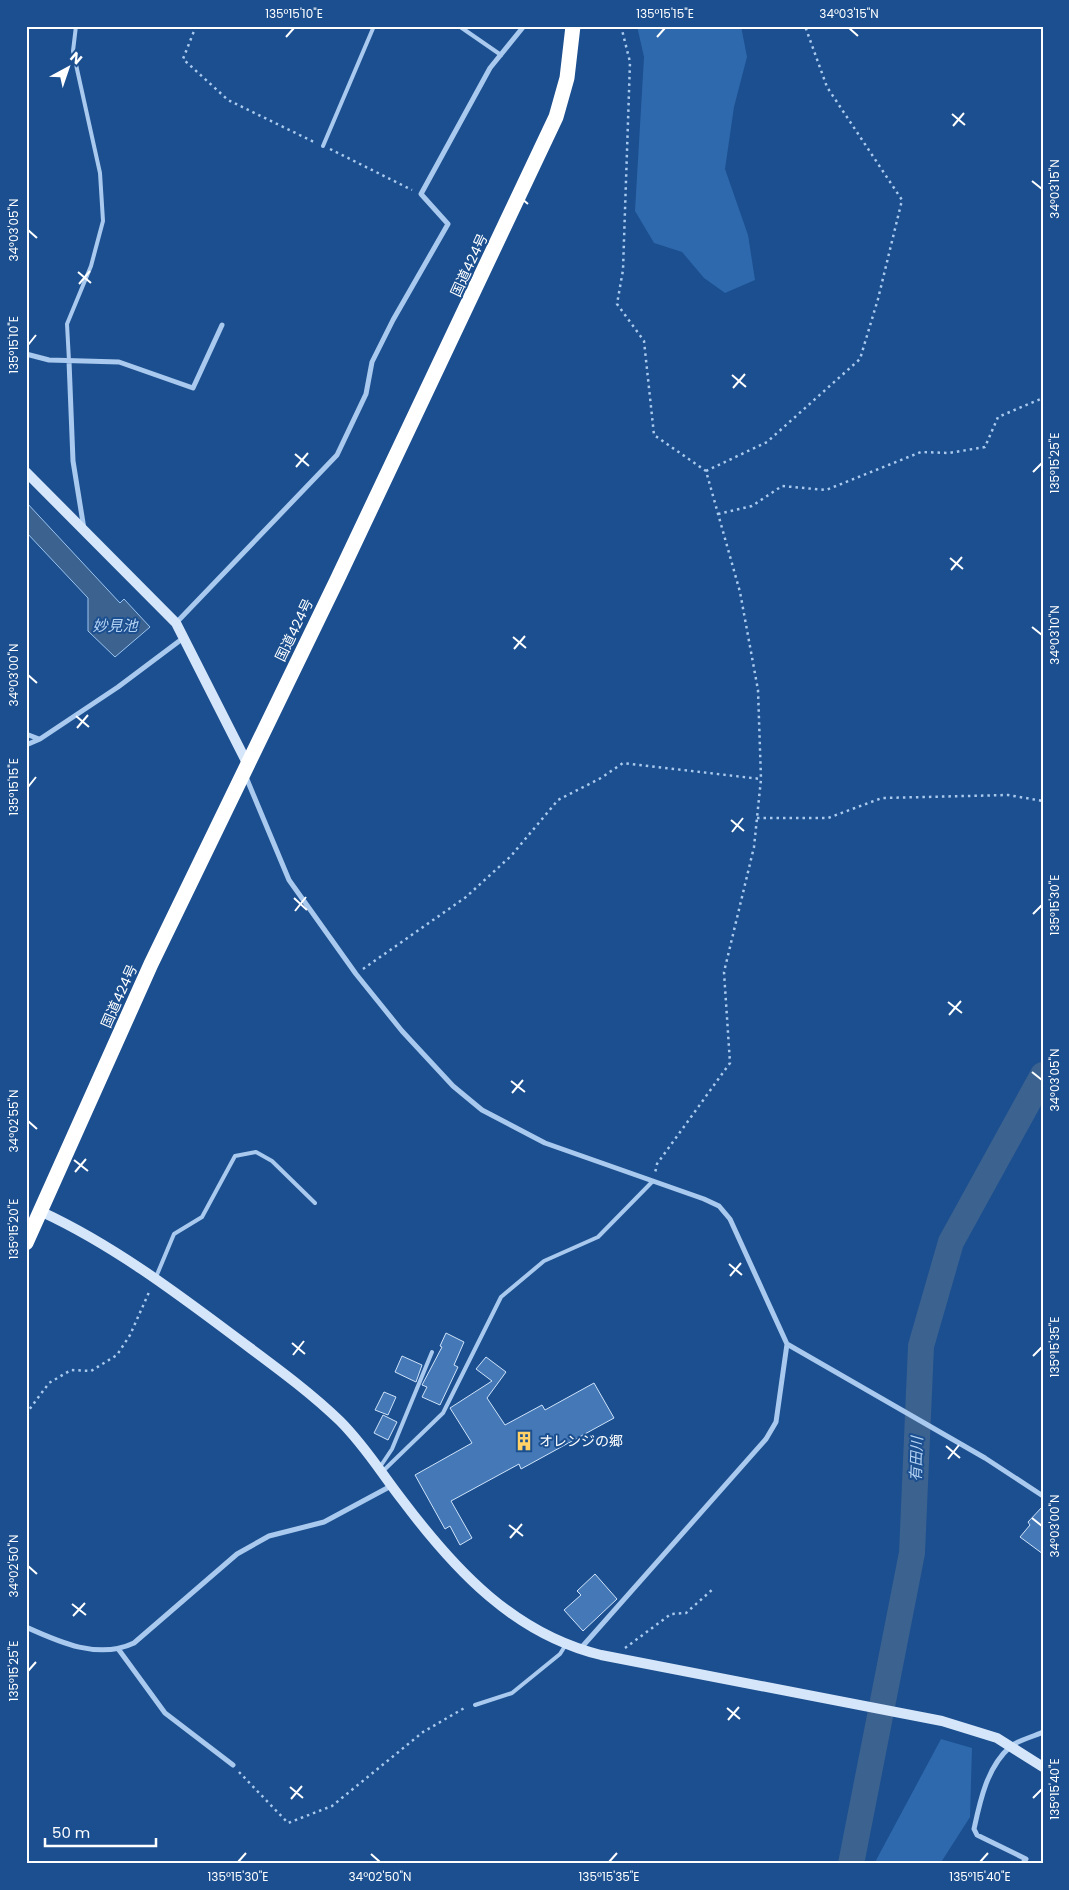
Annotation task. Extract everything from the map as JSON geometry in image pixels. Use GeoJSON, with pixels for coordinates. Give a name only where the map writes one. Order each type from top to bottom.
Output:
{"type":"FeatureCollection","features":[{"type":"Feature","properties":{"kind":"highway","name":"国道424号"},"geometry":{"type":"LineString","coordinates":[[26,1243],[42,1212],[151,964],[245,767],[342,571],[556,117],[567,78],[573,26]]}},
{"type":"Feature","properties":{"kind":"street"},"geometry":{"type":"LineString","coordinates":[[176,623],[336,455],[366,394],[372,362],[393,320],[448,224],[421,194],[490,68],[524,26]]}},
{"type":"Feature","properties":{"kind":"street"},"geometry":{"type":"LineString","coordinates":[[26,354],[49,360],[119,362],[193,388],[222,324]]}},
{"type":"Feature","properties":{"kind":"street"},"geometry":{"type":"LineString","coordinates":[[69,361],[73,461],[85,532]]}},
{"type":"Feature","properties":{"kind":"street"},"geometry":{"type":"LineString","coordinates":[[26,472],[176,623],[182,639],[245,767],[289,880],[356,974],[402,1031],[447,1080],[482,1110],[545,1143],[704,1199],[719,1206],[730,1219],[787,1344],[776,1422],[766,1439],[579,1650]]}},
{"type":"Feature","properties":{"kind":"street"},"geometry":{"type":"LineString","coordinates":[[26,745],[40,739],[118,687],[182,639]]}},
{"type":"Feature","properties":{"kind":"street"},"geometry":{"type":"LineString","coordinates":[[26,734],[40,739]]}},
{"type":"Feature","properties":{"kind":"street"},"geometry":{"type":"LineString","coordinates":[[42,1212],[155,1279],[313,1398],[354,1436],[381,1469],[391,1486],[426,1531],[470,1578],[515,1617],[565,1646],[612,1658],[912,1714],[979,1731],[1011,1746],[1043,1767]]}},
{"type":"Feature","properties":{"kind":"street"},"geometry":{"type":"LineString","coordinates":[[787,1344],[985,1458],[1043,1496]]}},
{"type":"Feature","properties":{"kind":"street"},"geometry":{"type":"LineString","coordinates":[[26,1627],[63,1644],[119,1650],[134,1643],[237,1554],[269,1536],[324,1522],[391,1486]]}},
{"type":"Feature","properties":{"kind":"street"},"geometry":{"type":"LineString","coordinates":[[119,1650],[164,1713],[233,1765]]}},
{"type":"Feature","properties":{"kind":"street"},"geometry":{"type":"LineString","coordinates":[[1022,1864],[1026,1859],[977,1835],[974,1829],[983,1790],[996,1766],[1011,1746],[1043,1732]]}},
{"type":"Feature","properties":{"kind":"lane"},"geometry":{"type":"LineString","coordinates":[[69,361],[67,324],[91,266],[102,221],[100,173],[73,51],[76,26]]}},
{"type":"Feature","properties":{"kind":"lane"},"geometry":{"type":"LineString","coordinates":[[323,146],[374,26]]}},
{"type":"Feature","properties":{"kind":"lane"},"geometry":{"type":"LineString","coordinates":[[459,26],[501,55]]}},
{"type":"Feature","properties":{"kind":"lane"},"geometry":{"type":"LineString","coordinates":[[155,1279],[174,1234],[202,1217],[235,1156],[256,1152],[272,1161],[315,1203]]}},
{"type":"Feature","properties":{"kind":"lane"},"geometry":{"type":"LineString","coordinates":[[381,1469],[443,1413],[501,1297],[544,1261],[598,1237],[652,1182]]}},
{"type":"Feature","properties":{"kind":"lane"},"geometry":{"type":"LineString","coordinates":[[381,1469],[392,1449],[432,1352]]}},
{"type":"Feature","properties":{"kind":"lane"},"geometry":{"type":"LineString","coordinates":[[475,1705],[512,1693],[560,1654],[565,1646]]}},
{"type":"Feature","properties":{"kind":"path"},"geometry":{"type":"LineString","coordinates":[[196,26],[183,59],[228,100],[421,194]]}},
{"type":"Feature","properties":{"kind":"path"},"geometry":{"type":"LineString","coordinates":[[620,26],[630,62],[623,270],[616,304],[644,341],[654,435],[706,472],[740,592],[758,690],[761,779],[754,847],[724,972],[730,1063],[657,1164],[652,1182]]}},
{"type":"Feature","properties":{"kind":"path"},"geometry":{"type":"LineString","coordinates":[[706,472],[767,442],[860,359],[878,299],[902,200],[827,87],[805,26]]}},
{"type":"Feature","properties":{"kind":"path"},"geometry":{"type":"LineString","coordinates":[[718,514],[752,506],[782,486],[826,490],[921,452],[949,453],[985,447],[998,417],[1043,398]]}},
{"type":"Feature","properties":{"kind":"path"},"geometry":{"type":"LineString","coordinates":[[356,974],[466,898],[511,856],[558,800],[601,778],[623,763],[761,779]]}},
{"type":"Feature","properties":{"kind":"path"},"geometry":{"type":"LineString","coordinates":[[757,818],[828,818],[882,798],[1008,795],[1043,801]]}},
{"type":"Feature","properties":{"kind":"path"},"geometry":{"type":"LineString","coordinates":[[26,1414],[49,1383],[71,1370],[91,1371],[117,1356],[130,1336],[155,1279]]}},
{"type":"Feature","properties":{"kind":"path"},"geometry":{"type":"LineString","coordinates":[[612,1658],[671,1614],[686,1612],[713,1590]]}},
{"type":"Feature","properties":{"kind":"path"},"geometry":{"type":"LineString","coordinates":[[233,1765],[288,1823],[332,1806],[423,1732],[464,1708],[475,1705]]}},
{"type":"Feature","properties":{"kind":"shaded area"},"geometry":{"type":"Polygon","coordinates":[[[637,26],[741,26],[747,57],[734,107],[725,169],[748,235],[755,280],[725,293],[704,278],[682,252],[654,243],[635,211],[644,57],[637,26]]]}},
{"type":"Feature","properties":{"kind":"shaded area"},"geometry":{"type":"Polygon","coordinates":[[[941,1739],[972,1748],[970,1817],[940,1864],[874,1864],[941,1739]]]}},
{"type":"Feature","properties":{"kind":"water","name":"妙見池"},"geometry":{"type":"Polygon","coordinates":[[[26,502],[120,603],[124,599],[150,627],[115,657],[88,631],[88,598],[26,532],[26,502]]]}},
{"type":"Feature","properties":{"kind":"building"},"geometry":{"type":"Polygon","coordinates":[[[446,1333],[464,1342],[454,1365],[458,1367],[440,1405],[422,1397],[427,1387],[422,1385],[442,1347],[440,1346],[446,1333]]]}},
{"type":"Feature","properties":{"kind":"building"},"geometry":{"type":"Polygon","coordinates":[[[402,1356],[422,1365],[416,1382],[395,1372],[402,1356]]]}},
{"type":"Feature","properties":{"kind":"building","name":"オレンジの郷"},"geometry":{"type":"Polygon","coordinates":[[[486,1357],[506,1372],[487,1398],[505,1425],[542,1405],[545,1410],[594,1383],[614,1418],[521,1469],[519,1464],[451,1501],[472,1538],[460,1545],[450,1526],[445,1529],[415,1475],[472,1443],[450,1408],[492,1381],[476,1369],[486,1357]]]}},
{"type":"Feature","properties":{"kind":"building"},"geometry":{"type":"Polygon","coordinates":[[[384,1392],[396,1397],[388,1415],[375,1410],[384,1392]]]}},
{"type":"Feature","properties":{"kind":"building"},"geometry":{"type":"Polygon","coordinates":[[[383,1415],[397,1422],[388,1440],[374,1433],[383,1415]]]}},
{"type":"Feature","properties":{"kind":"building"},"geometry":{"type":"Polygon","coordinates":[[[1043,1506],[1043,1554],[1020,1537],[1030,1525],[1028,1522],[1043,1506]]]}},
{"type":"Feature","properties":{"kind":"building"},"geometry":{"type":"Polygon","coordinates":[[[595,1574],[617,1599],[583,1631],[564,1610],[581,1595],[577,1591],[595,1574]]]}},
{"type":"Feature","properties":{"kind":"waterway","name":"有田川"},"geometry":{"type":"LineString","coordinates":[[851,1864],[912,1553],[921,1346],[951,1242],[1043,1075]]}},
{"type":"Feature","properties":{"kind":"place","name":"オレンジの郷"},"geometry":{"type":"Point","coordinates":[524,1441]}}]}
